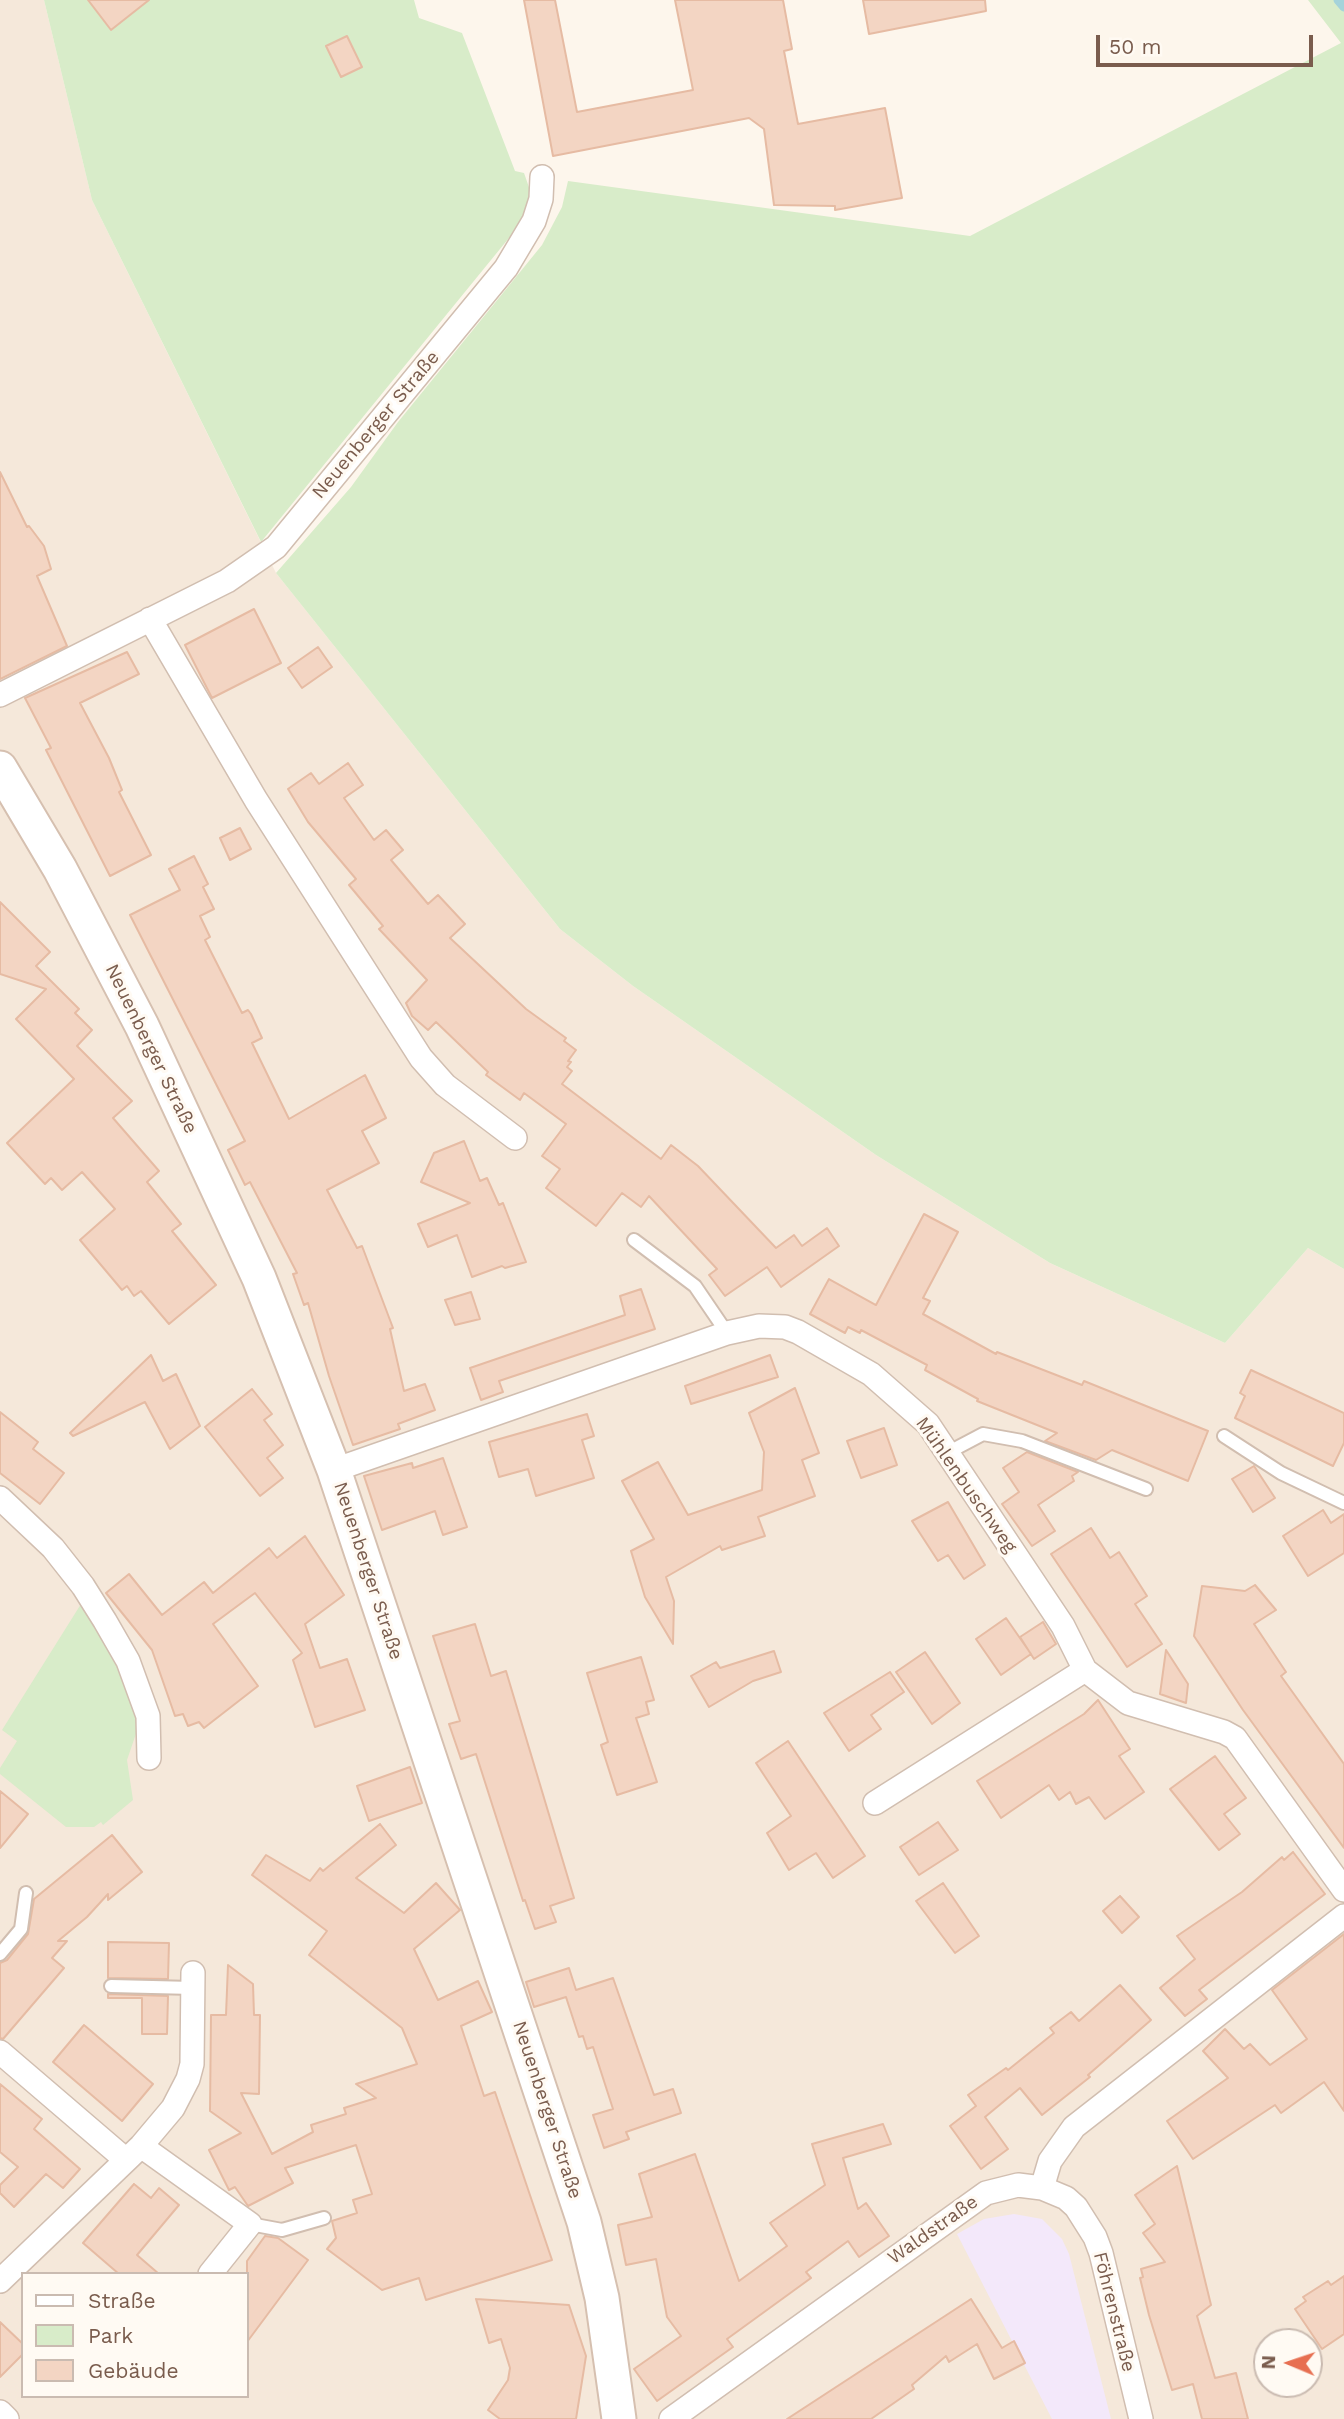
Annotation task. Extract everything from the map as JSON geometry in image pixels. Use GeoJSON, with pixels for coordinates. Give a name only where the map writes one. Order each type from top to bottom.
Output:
{"type":"FeatureCollection","features":[{"type":"Feature","properties":{"kind":"street","name":"Neuenberger Straße"},"geometry":{"type":"LineString","coordinates":[[0,695],[227,581],[276,547],[506,268],[534,221],[541,199],[542,177]]}},
{"type":"Feature","properties":{"kind":"street"},"geometry":{"type":"LineString","coordinates":[[150,619],[256,800],[421,1058],[445,1085],[515,1138]]}},
{"type":"Feature","properties":{"kind":"street","name":"Neuenberger Straße"},"geometry":{"type":"LineString","coordinates":[[0,768],[60,869],[142,1026],[259,1278],[334,1470],[584,2222],[607,2329],[619,2419]]}},
{"type":"Feature","properties":{"kind":"street","name":"Mühlenbuschweg"},"geometry":{"type":"LineString","coordinates":[[334,1470],[727,1333],[759,1326],[785,1327],[811,1338],[871,1374],[928,1424],[1063,1626],[1085,1670]]}},
{"type":"Feature","properties":{"kind":"street"},"geometry":{"type":"LineString","coordinates":[[0,1498],[53,1548],[83,1586],[128,1661],[148,1716],[149,1758]]}},
{"type":"Feature","properties":{"kind":"street"},"geometry":{"type":"LineString","coordinates":[[875,1803],[1085,1670],[1113,1695],[1128,1703],[1224,1732],[1235,1738],[1344,1890]]}},
{"type":"Feature","properties":{"kind":"street"},"geometry":{"type":"LineString","coordinates":[[1042,2188],[1050,2161],[1074,2127],[1344,1916]]}},
{"type":"Feature","properties":{"kind":"street"},"geometry":{"type":"LineString","coordinates":[[0,2281],[133,2153],[173,2108],[188,2079],[194,2042],[193,1980]]}},
{"type":"Feature","properties":{"kind":"street"},"geometry":{"type":"LineString","coordinates":[[0,2052],[133,2153],[250,2224],[212,2272]]}},
{"type":"Feature","properties":{"kind":"street","name":"Waldstraße"},"geometry":{"type":"LineString","coordinates":[[671,2419],[986,2193],[1018,2185],[1042,2188]]}},
{"type":"Feature","properties":{"kind":"street","name":"Föhrenstraße"},"geometry":{"type":"LineString","coordinates":[[1042,2188],[1066,2198],[1076,2207],[1095,2237],[1141,2419]]}},
{"type":"Feature","properties":{"kind":"street"},"geometry":{"type":"LineString","coordinates":[[0,2412],[7,2419]]}},
{"type":"Feature","properties":{"kind":"lane"},"geometry":{"type":"LineString","coordinates":[[634,1240],[695,1286],[727,1333]]}},
{"type":"Feature","properties":{"kind":"lane"},"geometry":{"type":"LineString","coordinates":[[947,1453],[983,1434],[1022,1441],[1146,1489]]}},
{"type":"Feature","properties":{"kind":"lane"},"geometry":{"type":"LineString","coordinates":[[1224,1436],[1281,1473],[1344,1503]]}},
{"type":"Feature","properties":{"kind":"lane"},"geometry":{"type":"LineString","coordinates":[[0,1954],[22,1930],[26,1894]]}},
{"type":"Feature","properties":{"kind":"lane"},"geometry":{"type":"LineString","coordinates":[[111,1986],[193,1980]]}},
{"type":"Feature","properties":{"kind":"lane"},"geometry":{"type":"LineString","coordinates":[[250,2224],[282,2230],[324,2218]]}},
{"type":"Feature","properties":{"kind":"shaded area"},"geometry":{"type":"Polygon","coordinates":[[[0,0],[44,0],[92,200],[276,573],[560,929],[633,986],[876,1155],[1050,1263],[1225,1343],[1308,1248],[1344,1269],[1344,2419],[0,2419],[0,0]]]}},
{"type":"Feature","properties":{"kind":"shaded area"},"geometry":{"type":"Polygon","coordinates":[[[1014,2214],[1042,2219],[1062,2239],[1069,2254],[1111,2419],[1052,2419],[957,2234],[984,2219],[1014,2214]]]}},
{"type":"Feature","properties":{"kind":"green space"},"geometry":{"type":"Polygon","coordinates":[[[44,0],[414,0],[419,18],[462,33],[515,171],[524,173],[531,193],[522,222],[261,542],[92,200],[44,0]]]}},
{"type":"Feature","properties":{"kind":"green space"},"geometry":{"type":"Polygon","coordinates":[[[1308,0],[1344,0],[1344,1269],[1308,1248],[1225,1343],[1050,1263],[876,1155],[633,986],[560,929],[276,573],[351,487],[398,422],[542,245],[562,207],[568,181],[970,236],[1341,43],[1308,0]]]}},
{"type":"Feature","properties":{"kind":"green space"},"geometry":{"type":"Polygon","coordinates":[[[81,1604],[118,1667],[139,1725],[127,1760],[133,1800],[103,1825],[101,1822],[94,1827],[66,1827],[0,1774],[0,1768],[17,1741],[2,1730],[81,1604]]]}},
{"type":"Feature","properties":{"kind":"building"},"geometry":{"type":"Polygon","coordinates":[[[88,0],[149,0],[111,30],[88,0]]]}},
{"type":"Feature","properties":{"kind":"building"},"geometry":{"type":"Polygon","coordinates":[[[524,0],[555,0],[577,112],[693,90],[675,0],[783,0],[792,49],[784,51],[798,124],[885,108],[902,198],[835,210],[835,206],[774,205],[764,129],[749,118],[553,156],[524,0]]]}},
{"type":"Feature","properties":{"kind":"building"},"geometry":{"type":"Polygon","coordinates":[[[863,0],[985,0],[986,11],[869,34],[863,0]]]}},
{"type":"Feature","properties":{"kind":"building"},"geometry":{"type":"Polygon","coordinates":[[[347,36],[362,67],[341,77],[326,46],[347,36]]]}},
{"type":"Feature","properties":{"kind":"building"},"geometry":{"type":"Polygon","coordinates":[[[0,472],[27,527],[29,526],[44,546],[51,569],[37,576],[67,646],[0,679],[0,472]]]}},
{"type":"Feature","properties":{"kind":"building"},"geometry":{"type":"Polygon","coordinates":[[[254,609],[281,663],[212,698],[185,645],[254,609]]]}},
{"type":"Feature","properties":{"kind":"building"},"geometry":{"type":"Polygon","coordinates":[[[318,647],[332,667],[302,688],[288,668],[318,647]]]}},
{"type":"Feature","properties":{"kind":"building"},"geometry":{"type":"Polygon","coordinates":[[[127,652],[139,674],[80,703],[109,758],[122,790],[119,792],[151,855],[110,876],[46,750],[51,748],[25,698],[127,652]]]}},
{"type":"Feature","properties":{"kind":"building"},"geometry":{"type":"Polygon","coordinates":[[[348,763],[363,785],[344,798],[374,840],[386,830],[403,850],[391,860],[428,904],[438,895],[465,924],[450,938],[526,1009],[566,1038],[564,1041],[576,1050],[568,1061],[571,1062],[567,1067],[572,1071],[562,1084],[661,1159],[671,1145],[698,1166],[776,1248],[794,1235],[802,1246],[827,1228],[839,1246],[781,1287],[767,1267],[725,1296],[709,1275],[717,1269],[649,1196],[641,1207],[622,1193],[596,1226],[546,1188],[560,1169],[542,1156],[566,1124],[524,1093],[520,1100],[486,1075],[488,1072],[436,1022],[428,1030],[412,1016],[406,1003],[427,980],[379,929],[383,926],[349,885],[356,879],[308,822],[288,789],[311,773],[319,784],[348,763]]]}},
{"type":"Feature","properties":{"kind":"building"},"geometry":{"type":"Polygon","coordinates":[[[240,828],[251,849],[230,860],[220,838],[240,828]]]}},
{"type":"Feature","properties":{"kind":"building"},"geometry":{"type":"Polygon","coordinates":[[[194,856],[208,884],[203,887],[214,909],[200,916],[210,937],[205,940],[242,1013],[248,1010],[251,1014],[262,1038],[252,1043],[289,1119],[365,1075],[386,1118],[362,1131],[379,1163],[327,1190],[357,1248],[362,1246],[393,1328],[390,1329],[404,1391],[425,1384],[435,1410],[398,1424],[400,1429],[353,1445],[308,1303],[304,1305],[293,1274],[297,1273],[250,1182],[245,1185],[228,1150],[245,1141],[130,915],[180,890],[169,869],[194,856]]]}},
{"type":"Feature","properties":{"kind":"building"},"geometry":{"type":"Polygon","coordinates":[[[0,902],[50,952],[36,966],[79,1009],[75,1013],[92,1030],[77,1046],[132,1101],[113,1118],[159,1171],[147,1182],[181,1224],[172,1231],[216,1285],[169,1324],[141,1291],[134,1296],[127,1286],[122,1290],[80,1240],[115,1209],[82,1172],[62,1190],[51,1178],[45,1184],[7,1143],[74,1079],[16,1019],[46,989],[0,974],[0,902]]]}},
{"type":"Feature","properties":{"kind":"building"},"geometry":{"type":"Polygon","coordinates":[[[464,1141],[480,1181],[487,1178],[499,1205],[503,1203],[526,1262],[505,1268],[502,1266],[472,1277],[457,1235],[428,1247],[418,1224],[470,1203],[421,1182],[434,1153],[464,1141]]]}},
{"type":"Feature","properties":{"kind":"building"},"geometry":{"type":"Polygon","coordinates":[[[924,1214],[958,1232],[923,1298],[930,1301],[923,1314],[996,1354],[997,1352],[1082,1385],[1084,1381],[1208,1431],[1188,1481],[1112,1450],[1096,1460],[1045,1441],[1057,1433],[977,1401],[978,1399],[925,1370],[927,1365],[861,1330],[860,1333],[848,1327],[845,1333],[810,1314],[829,1279],[876,1305],[924,1214]]]}},
{"type":"Feature","properties":{"kind":"building"},"geometry":{"type":"Polygon","coordinates":[[[641,1289],[655,1329],[499,1381],[503,1392],[481,1400],[470,1368],[625,1315],[620,1296],[641,1289]]]}},
{"type":"Feature","properties":{"kind":"building"},"geometry":{"type":"Polygon","coordinates":[[[471,1292],[480,1319],[455,1325],[445,1300],[471,1292]]]}},
{"type":"Feature","properties":{"kind":"building"},"geometry":{"type":"Polygon","coordinates":[[[151,1355],[163,1381],[176,1374],[200,1426],[170,1449],[145,1402],[73,1436],[70,1433],[151,1355]]]}},
{"type":"Feature","properties":{"kind":"building"},"geometry":{"type":"Polygon","coordinates":[[[770,1355],[778,1377],[691,1404],[685,1386],[770,1355]]]}},
{"type":"Feature","properties":{"kind":"building"},"geometry":{"type":"Polygon","coordinates":[[[1251,1370],[1344,1413],[1344,1443],[1333,1466],[1235,1418],[1245,1396],[1240,1393],[1251,1370]]]}},
{"type":"Feature","properties":{"kind":"building"},"geometry":{"type":"Polygon","coordinates":[[[795,1388],[819,1453],[802,1460],[815,1496],[758,1517],[765,1536],[722,1550],[720,1546],[666,1577],[674,1601],[673,1644],[645,1597],[631,1551],[654,1539],[622,1481],[658,1462],[688,1515],[762,1490],[764,1452],[749,1413],[795,1388]]]}},
{"type":"Feature","properties":{"kind":"building"},"geometry":{"type":"Polygon","coordinates":[[[252,1389],[272,1414],[264,1420],[283,1445],[267,1458],[283,1478],[260,1496],[205,1427],[252,1389]]]}},
{"type":"Feature","properties":{"kind":"building"},"geometry":{"type":"Polygon","coordinates":[[[0,1412],[38,1442],[33,1449],[64,1473],[40,1504],[0,1473],[0,1412]]]}},
{"type":"Feature","properties":{"kind":"building"},"geometry":{"type":"Polygon","coordinates":[[[587,1414],[594,1436],[582,1440],[594,1478],[536,1496],[528,1469],[499,1477],[489,1442],[587,1414]]]}},
{"type":"Feature","properties":{"kind":"building"},"geometry":{"type":"Polygon","coordinates":[[[884,1428],[897,1465],[861,1478],[847,1441],[884,1428]]]}},
{"type":"Feature","properties":{"kind":"building"},"geometry":{"type":"Polygon","coordinates":[[[1027,1452],[1078,1472],[1072,1476],[1074,1481],[1038,1505],[1055,1531],[1032,1546],[1002,1504],[1019,1492],[1003,1468],[1027,1452]]]}},
{"type":"Feature","properties":{"kind":"building"},"geometry":{"type":"Polygon","coordinates":[[[443,1458],[467,1527],[443,1535],[435,1511],[382,1530],[364,1476],[412,1463],[413,1468],[443,1458]]]}},
{"type":"Feature","properties":{"kind":"building"},"geometry":{"type":"Polygon","coordinates":[[[1254,1466],[1275,1498],[1253,1512],[1232,1479],[1254,1466]]]}},
{"type":"Feature","properties":{"kind":"building"},"geometry":{"type":"Polygon","coordinates":[[[948,1502],[985,1565],[964,1579],[948,1555],[938,1561],[912,1521],[948,1502]]]}},
{"type":"Feature","properties":{"kind":"building"},"geometry":{"type":"Polygon","coordinates":[[[1323,1510],[1331,1523],[1344,1514],[1344,1553],[1308,1576],[1283,1536],[1323,1510]]]}},
{"type":"Feature","properties":{"kind":"building"},"geometry":{"type":"Polygon","coordinates":[[[1091,1528],[1110,1558],[1119,1552],[1147,1596],[1135,1604],[1162,1644],[1127,1667],[1051,1554],[1091,1528]]]}},
{"type":"Feature","properties":{"kind":"building"},"geometry":{"type":"Polygon","coordinates":[[[305,1536],[344,1595],[305,1624],[320,1668],[347,1659],[365,1710],[315,1727],[293,1660],[302,1653],[255,1593],[213,1624],[258,1686],[204,1728],[199,1722],[188,1726],[183,1714],[175,1716],[152,1650],[106,1593],[129,1574],[162,1615],[204,1582],[213,1593],[269,1548],[277,1558],[305,1536]]]}},
{"type":"Feature","properties":{"kind":"building"},"geometry":{"type":"Polygon","coordinates":[[[1255,1585],[1276,1610],[1254,1624],[1286,1672],[1281,1676],[1344,1764],[1344,1848],[1243,1710],[1194,1636],[1202,1586],[1245,1591],[1255,1585]]]}},
{"type":"Feature","properties":{"kind":"building"},"geometry":{"type":"Polygon","coordinates":[[[1006,1618],[1031,1654],[1001,1675],[976,1639],[1006,1618]]]}},
{"type":"Feature","properties":{"kind":"building"},"geometry":{"type":"Polygon","coordinates":[[[1043,1622],[1056,1644],[1034,1659],[1020,1637],[1043,1622]]]}},
{"type":"Feature","properties":{"kind":"building"},"geometry":{"type":"Polygon","coordinates":[[[475,1624],[491,1676],[506,1671],[574,1898],[550,1906],[556,1922],[535,1929],[525,1900],[523,1901],[476,1754],[461,1759],[449,1724],[460,1721],[433,1636],[475,1624]]]}},
{"type":"Feature","properties":{"kind":"building"},"geometry":{"type":"Polygon","coordinates":[[[1166,1650],[1188,1684],[1186,1703],[1160,1694],[1166,1650]]]}},
{"type":"Feature","properties":{"kind":"building"},"geometry":{"type":"Polygon","coordinates":[[[774,1651],[781,1672],[753,1681],[709,1707],[691,1676],[716,1662],[720,1668],[774,1651]]]}},
{"type":"Feature","properties":{"kind":"building"},"geometry":{"type":"Polygon","coordinates":[[[925,1652],[960,1703],[932,1724],[896,1672],[925,1652]]]}},
{"type":"Feature","properties":{"kind":"building"},"geometry":{"type":"Polygon","coordinates":[[[641,1657],[654,1700],[646,1702],[649,1714],[636,1718],[657,1782],[617,1795],[601,1745],[608,1742],[587,1673],[641,1657]]]}},
{"type":"Feature","properties":{"kind":"building"},"geometry":{"type":"Polygon","coordinates":[[[890,1672],[904,1692],[871,1715],[881,1729],[849,1751],[824,1713],[890,1672]]]}},
{"type":"Feature","properties":{"kind":"building"},"geometry":{"type":"Polygon","coordinates":[[[1098,1700],[1130,1749],[1119,1756],[1144,1792],[1105,1819],[1089,1797],[1076,1804],[1070,1792],[1059,1800],[1049,1785],[1001,1818],[977,1781],[1084,1714],[1098,1700]]]}},
{"type":"Feature","properties":{"kind":"building"},"geometry":{"type":"Polygon","coordinates":[[[788,1741],[865,1856],[833,1878],[816,1853],[789,1870],[767,1833],[791,1816],[756,1763],[788,1741]]]}},
{"type":"Feature","properties":{"kind":"building"},"geometry":{"type":"Polygon","coordinates":[[[1215,1756],[1246,1798],[1224,1814],[1240,1834],[1219,1850],[1170,1789],[1215,1756]]]}},
{"type":"Feature","properties":{"kind":"building"},"geometry":{"type":"Polygon","coordinates":[[[410,1767],[422,1803],[369,1821],[357,1786],[410,1767]]]}},
{"type":"Feature","properties":{"kind":"building"},"geometry":{"type":"Polygon","coordinates":[[[0,1791],[28,1814],[0,1848],[0,1791]]]}},
{"type":"Feature","properties":{"kind":"building"},"geometry":{"type":"Polygon","coordinates":[[[938,1822],[958,1850],[919,1875],[900,1847],[938,1822]]]}},
{"type":"Feature","properties":{"kind":"building"},"geometry":{"type":"Polygon","coordinates":[[[380,1824],[396,1845],[356,1878],[404,1913],[436,1883],[460,1910],[414,1949],[438,2000],[478,1981],[492,2012],[461,2026],[484,2096],[495,2092],[552,2260],[426,2300],[419,2278],[382,2290],[327,2249],[336,2238],[332,2221],[357,2213],[353,2200],[372,2194],[356,2145],[285,2168],[293,2183],[248,2206],[235,2187],[229,2190],[209,2150],[241,2133],[210,2111],[211,2015],[226,2015],[228,1965],[253,1984],[254,2015],[260,2015],[259,2094],[241,2093],[272,2154],[313,2132],[311,2125],[346,2114],[344,2108],[376,2098],[356,2084],[417,2064],[402,2028],[309,1955],[327,1931],[252,1875],[266,1855],[310,1881],[320,1868],[323,1871],[380,1824]]]}},
{"type":"Feature","properties":{"kind":"building"},"geometry":{"type":"Polygon","coordinates":[[[112,1835],[142,1872],[108,1900],[108,1894],[87,1917],[58,1941],[67,1941],[52,1958],[64,1968],[3,2039],[0,2038],[0,1963],[7,1960],[28,1934],[34,1899],[112,1835]]]}},
{"type":"Feature","properties":{"kind":"building"},"geometry":{"type":"Polygon","coordinates":[[[1293,1852],[1325,1894],[1199,1990],[1207,1999],[1185,2016],[1160,1988],[1195,1959],[1177,1936],[1242,1892],[1282,1857],[1284,1860],[1293,1852]]]}},
{"type":"Feature","properties":{"kind":"building"},"geometry":{"type":"Polygon","coordinates":[[[943,1883],[979,1936],[955,1953],[916,1901],[943,1883]]]}},
{"type":"Feature","properties":{"kind":"building"},"geometry":{"type":"Polygon","coordinates":[[[1120,1896],[1139,1917],[1122,1933],[1103,1911],[1120,1896]]]}},
{"type":"Feature","properties":{"kind":"building"},"geometry":{"type":"Polygon","coordinates":[[[1344,1934],[1344,2111],[1324,2082],[1281,2113],[1275,2105],[1193,2159],[1167,2121],[1228,2078],[1203,2051],[1225,2029],[1244,2049],[1250,2044],[1270,2065],[1307,2039],[1272,1990],[1344,1934]]]}},
{"type":"Feature","properties":{"kind":"building"},"geometry":{"type":"Polygon","coordinates":[[[108,1942],[169,1943],[168,1979],[108,1978],[108,1942]]]}},
{"type":"Feature","properties":{"kind":"building"},"geometry":{"type":"Polygon","coordinates":[[[569,1968],[576,1990],[613,1978],[654,2095],[673,2089],[681,2113],[626,2132],[629,2139],[604,2148],[593,2115],[613,2109],[593,2047],[587,2049],[583,2036],[579,2037],[566,1997],[534,2007],[526,1982],[569,1968]]]}},
{"type":"Feature","properties":{"kind":"building"},"geometry":{"type":"Polygon","coordinates":[[[1120,1985],[1151,2020],[1088,2075],[1090,2077],[1042,2115],[1020,2088],[985,2117],[1008,2149],[981,2169],[950,2126],[976,2106],[968,2095],[1006,2068],[1008,2070],[1054,2033],[1050,2028],[1071,2012],[1079,2021],[1120,1985]]]}},
{"type":"Feature","properties":{"kind":"building"},"geometry":{"type":"Polygon","coordinates":[[[108,1994],[168,1996],[167,2034],[142,2034],[142,1998],[108,1998],[108,1994]]]}},
{"type":"Feature","properties":{"kind":"building"},"geometry":{"type":"Polygon","coordinates":[[[84,2025],[153,2084],[122,2121],[53,2062],[84,2025]]]}},
{"type":"Feature","properties":{"kind":"building"},"geometry":{"type":"Polygon","coordinates":[[[0,2084],[42,2119],[34,2129],[80,2169],[63,2188],[46,2174],[14,2207],[0,2193],[0,2185],[18,2167],[0,2152],[0,2084]]]}},
{"type":"Feature","properties":{"kind":"building"},"geometry":{"type":"Polygon","coordinates":[[[883,2124],[891,2144],[843,2158],[858,2209],[866,2203],[889,2236],[859,2257],[848,2241],[806,2272],[811,2278],[727,2339],[733,2347],[657,2401],[634,2369],[681,2336],[667,2317],[656,2259],[626,2265],[618,2225],[652,2217],[639,2174],[695,2154],[739,2281],[787,2246],[770,2223],[825,2185],[812,2144],[883,2124]]]}},
{"type":"Feature","properties":{"kind":"building"},"geometry":{"type":"Polygon","coordinates":[[[1177,2166],[1211,2305],[1197,2316],[1215,2378],[1236,2373],[1248,2419],[1202,2419],[1193,2384],[1172,2390],[1149,2315],[1140,2278],[1143,2277],[1141,2269],[1165,2262],[1143,2233],[1155,2224],[1135,2195],[1177,2166]]]}},
{"type":"Feature","properties":{"kind":"building"},"geometry":{"type":"Polygon","coordinates":[[[134,2184],[151,2198],[159,2188],[179,2205],[137,2255],[157,2272],[117,2272],[83,2243],[134,2184]]]}},
{"type":"Feature","properties":{"kind":"building"},"geometry":{"type":"Polygon","coordinates":[[[265,2236],[278,2238],[308,2260],[248,2341],[248,2272],[247,2261],[265,2236]]]}},
{"type":"Feature","properties":{"kind":"building"},"geometry":{"type":"Polygon","coordinates":[[[1344,2276],[1344,2334],[1323,2348],[1323,2328],[1308,2328],[1295,2309],[1306,2301],[1303,2297],[1328,2281],[1331,2285],[1344,2276]]]}},
{"type":"Feature","properties":{"kind":"building"},"geometry":{"type":"Polygon","coordinates":[[[476,2299],[569,2305],[586,2356],[576,2419],[500,2419],[488,2410],[508,2380],[510,2368],[501,2339],[489,2343],[476,2299]]]}},
{"type":"Feature","properties":{"kind":"building"},"geometry":{"type":"Polygon","coordinates":[[[971,2299],[1002,2348],[1014,2341],[1025,2363],[994,2379],[977,2344],[949,2362],[946,2356],[912,2385],[914,2389],[871,2419],[787,2419],[971,2299]]]}},
{"type":"Feature","properties":{"kind":"building"},"geometry":{"type":"Polygon","coordinates":[[[0,2322],[21,2342],[21,2356],[0,2377],[0,2322]]]}},
{"type":"Feature","properties":{"kind":"waterway"},"geometry":{"type":"LineString","coordinates":[[1338,0],[1344,7]]}}]}
